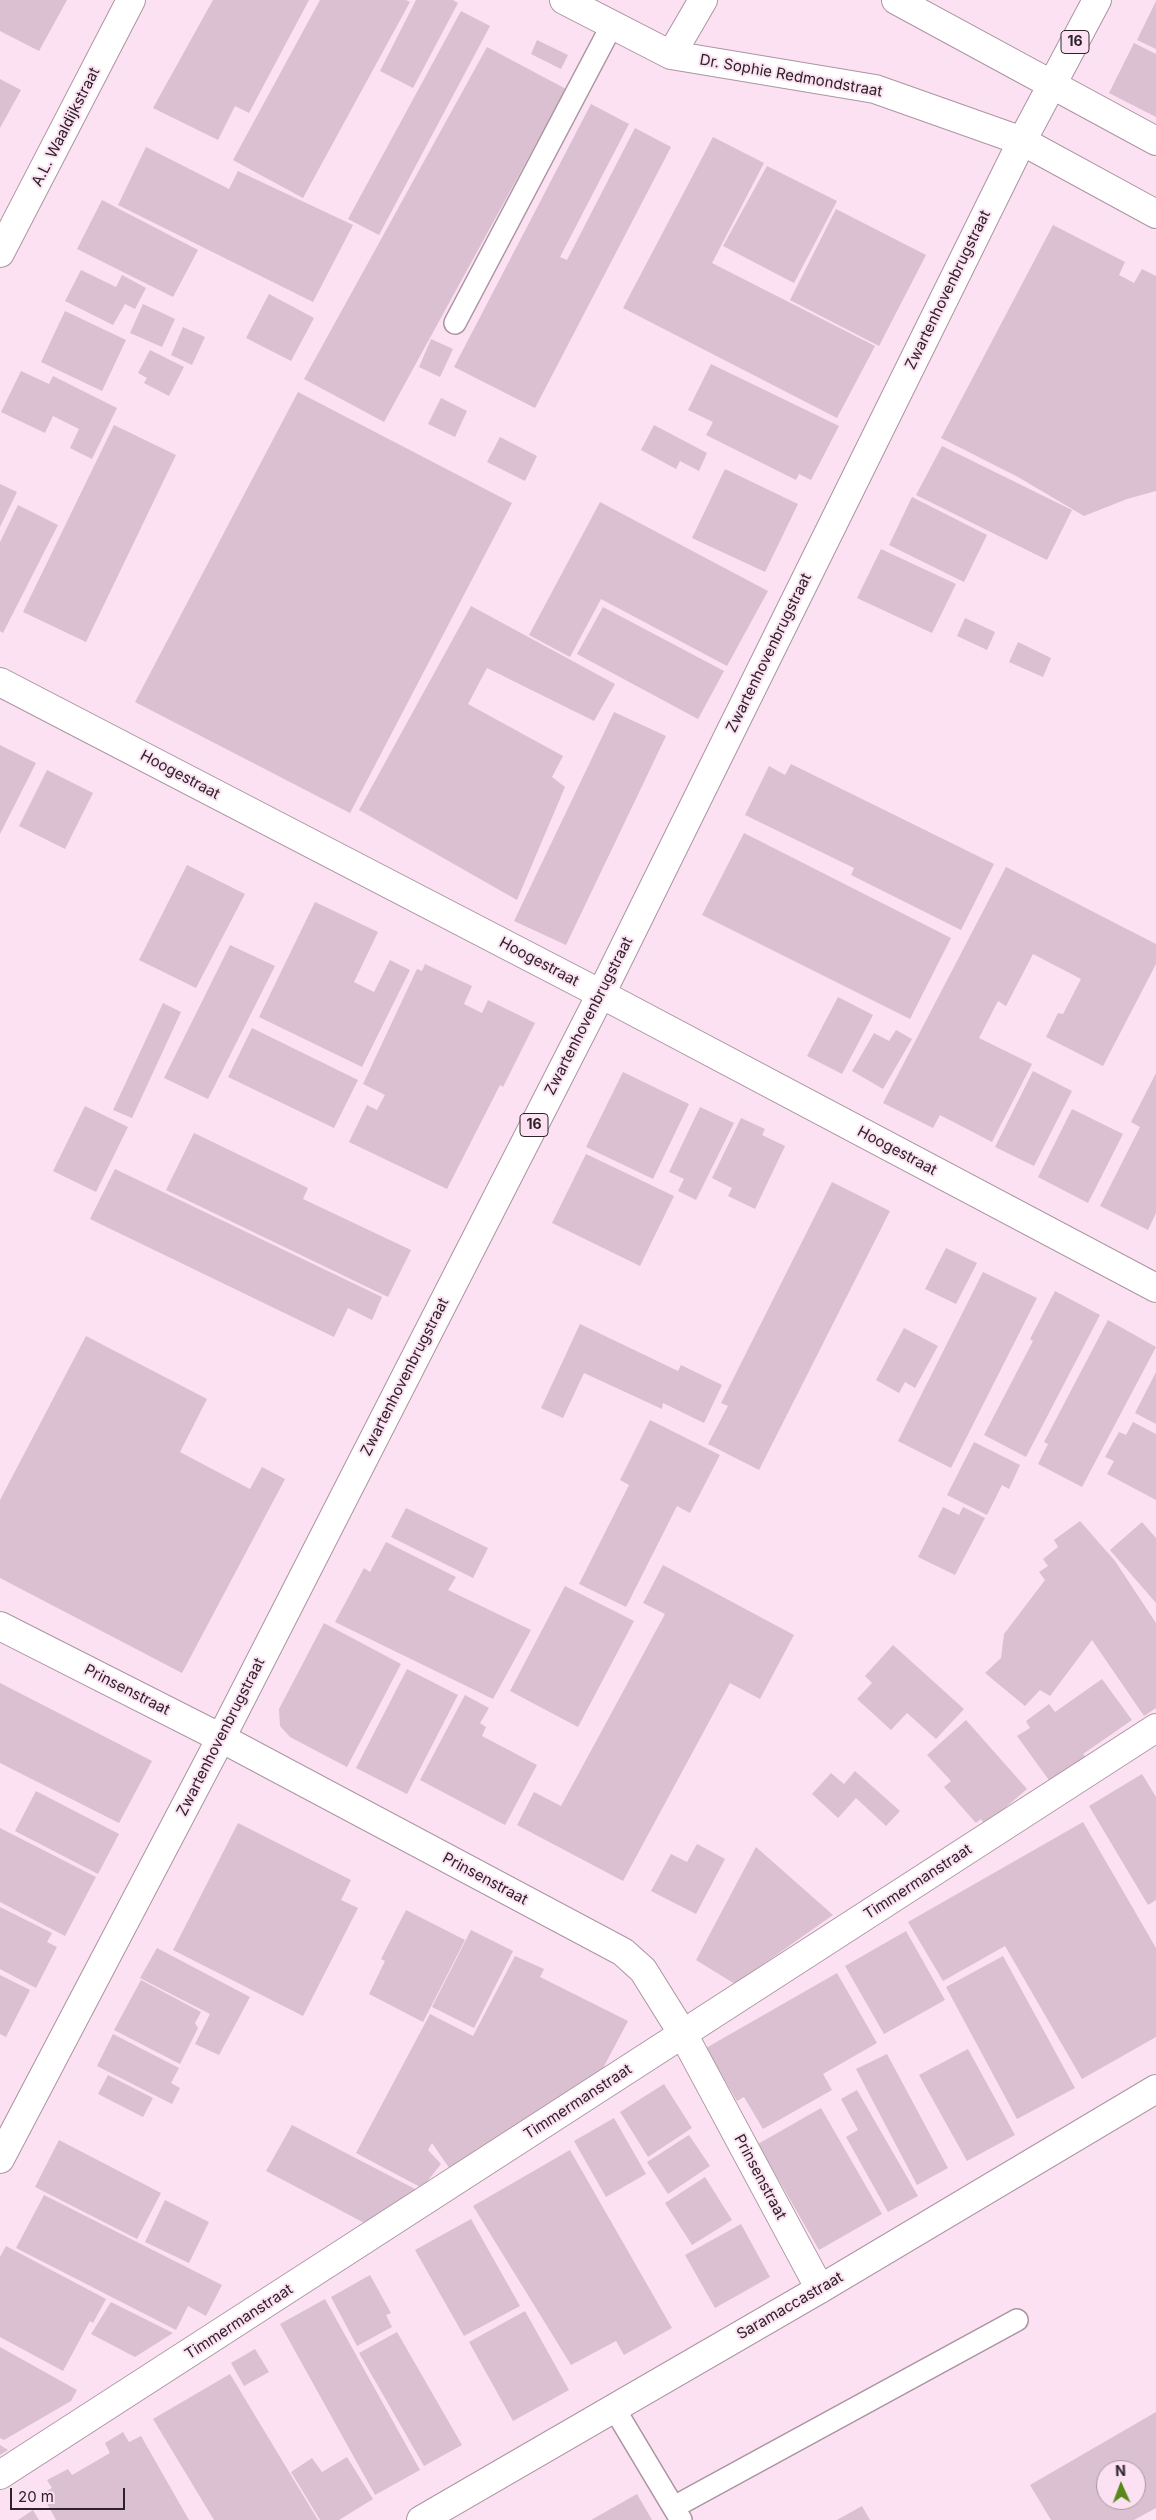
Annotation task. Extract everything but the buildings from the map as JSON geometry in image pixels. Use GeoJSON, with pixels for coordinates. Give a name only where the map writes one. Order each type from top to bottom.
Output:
{"type":"FeatureCollection","features":[{"type":"Feature","properties":{"kind":"street","name":"A.L. Waaldijkstraat"},"geometry":{"type":"LineString","coordinates":[[0,253],[131,0]]}},
{"type":"Feature","properties":{"kind":"street","name":"Dr. Sophie Redmondstraat"},"geometry":{"type":"LineString","coordinates":[[564,0],[671,55],[875,89],[1022,141],[1156,214]]}},
{"type":"Feature","properties":{"kind":"street"},"geometry":{"type":"LineString","coordinates":[[671,55],[703,0]]}},
{"type":"Feature","properties":{"kind":"street"},"geometry":{"type":"LineString","coordinates":[[896,0],[1156,141]]}},
{"type":"Feature","properties":{"kind":"street","name":"Zwartenhovenbrugstraat"},"geometry":{"type":"LineString","coordinates":[[0,2159],[221,1738],[600,994],[1022,141],[1097,0]]}},
{"type":"Feature","properties":{"kind":"street","name":"Hoogestraat"},"geometry":{"type":"LineString","coordinates":[[0,682],[600,994],[1156,1288]]}},
{"type":"Feature","properties":{"kind":"street","name":"Prinsenstraat"},"geometry":{"type":"LineString","coordinates":[[0,1626],[221,1738],[623,1952],[643,1970],[683,2034],[820,2289]]}},
{"type":"Feature","properties":{"kind":"street","name":"Timmermanstraat"},"geometry":{"type":"LineString","coordinates":[[0,2475],[1156,1728]]}},
{"type":"Feature","properties":{"kind":"street","name":"Saramaccastraat"},"geometry":{"type":"LineString","coordinates":[[422,2520],[1153,2097]]}},
{"type":"Feature","properties":{"kind":"lane"},"geometry":{"type":"LineString","coordinates":[[455,323],[612,25]]}},
{"type":"Feature","properties":{"kind":"lane"},"geometry":{"type":"LineString","coordinates":[[614,2408],[678,2514],[1017,2320]]}}]}
